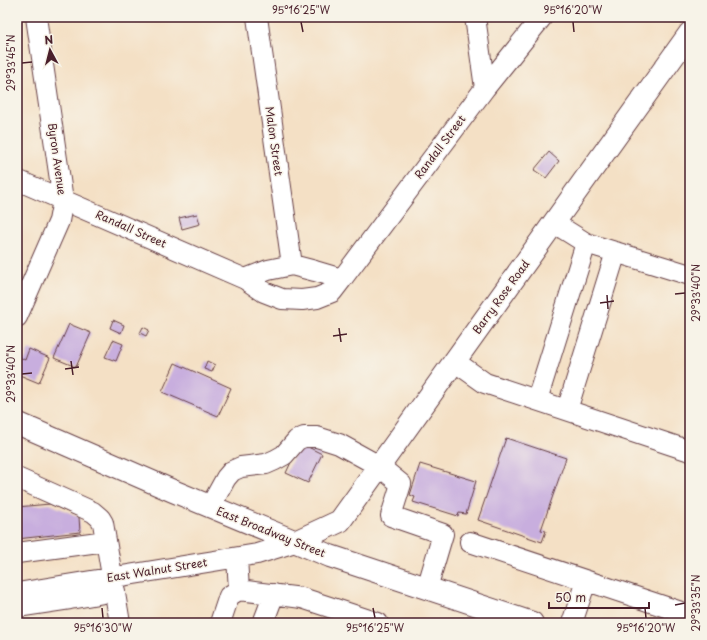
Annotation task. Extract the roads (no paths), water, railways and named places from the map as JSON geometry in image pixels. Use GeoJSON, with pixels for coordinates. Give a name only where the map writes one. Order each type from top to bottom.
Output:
{"type":"FeatureCollection","features":[{"type":"Feature","properties":{"kind":"main road","name":"Barry Rose Road"},"geometry":{"type":"LineString","coordinates":[[295,542],[340,521],[690,33]]}},
{"type":"Feature","properties":{"kind":"main road","name":"East Broadway Street"},"geometry":{"type":"LineString","coordinates":[[17,423],[210,507],[330,556],[532,623]]}},
{"type":"Feature","properties":{"kind":"street","name":"Byron Avenue"},"geometry":{"type":"LineString","coordinates":[[17,317],[59,221],[63,200],[36,17]]}},
{"type":"Feature","properties":{"kind":"street","name":"Malon Street"},"geometry":{"type":"LineString","coordinates":[[257,17],[292,265]]}},
{"type":"Feature","properties":{"kind":"street"},"geometry":{"type":"LineString","coordinates":[[475,17],[485,88]]}},
{"type":"Feature","properties":{"kind":"street","name":"Randall Street"},"geometry":{"type":"LineString","coordinates":[[17,180],[245,279],[264,292],[282,299],[302,300],[317,298],[332,292],[485,88],[542,17]]}},
{"type":"Feature","properties":{"kind":"street"},"geometry":{"type":"LineString","coordinates":[[554,223],[586,243],[690,275]]}},
{"type":"Feature","properties":{"kind":"street"},"geometry":{"type":"LineString","coordinates":[[537,400],[586,243]]}},
{"type":"Feature","properties":{"kind":"street"},"geometry":{"type":"LineString","coordinates":[[567,410],[616,252]]}},
{"type":"Feature","properties":{"kind":"street"},"geometry":{"type":"LineString","coordinates":[[245,279],[268,270],[292,265],[342,279]]}},
{"type":"Feature","properties":{"kind":"street"},"geometry":{"type":"LineString","coordinates":[[454,362],[485,383],[690,452]]}},
{"type":"Feature","properties":{"kind":"street"},"geometry":{"type":"LineString","coordinates":[[210,507],[226,478],[232,471],[241,467],[266,464],[275,460],[284,455],[297,440],[304,437],[317,437],[339,444],[379,466],[401,484],[392,516],[444,534],[427,588]]}},
{"type":"Feature","properties":{"kind":"street"},"geometry":{"type":"LineString","coordinates":[[17,478],[93,512],[100,518],[103,523],[120,623]]}},
{"type":"Feature","properties":{"kind":"street"},"geometry":{"type":"LineString","coordinates":[[17,553],[106,541]]}},
{"type":"Feature","properties":{"kind":"street","name":"East Walnut Street"},"geometry":{"type":"LineString","coordinates":[[17,592],[113,584],[257,554],[295,542]]}},
{"type":"Feature","properties":{"kind":"street"},"geometry":{"type":"LineString","coordinates":[[470,542],[690,615]]}},
{"type":"Feature","properties":{"kind":"street"},"geometry":{"type":"LineString","coordinates":[[237,558],[239,590]]}},
{"type":"Feature","properties":{"kind":"street"},"geometry":{"type":"LineString","coordinates":[[572,623],[586,581]]}},
{"type":"Feature","properties":{"kind":"street"},"geometry":{"type":"LineString","coordinates":[[17,607],[70,599],[113,584]]}},
{"type":"Feature","properties":{"kind":"street"},"geometry":{"type":"LineString","coordinates":[[220,623],[229,596],[239,590],[302,598],[378,623]]}},
{"type":"Feature","properties":{"kind":"street"},"geometry":{"type":"LineString","coordinates":[[263,623],[274,594]]}}]}
